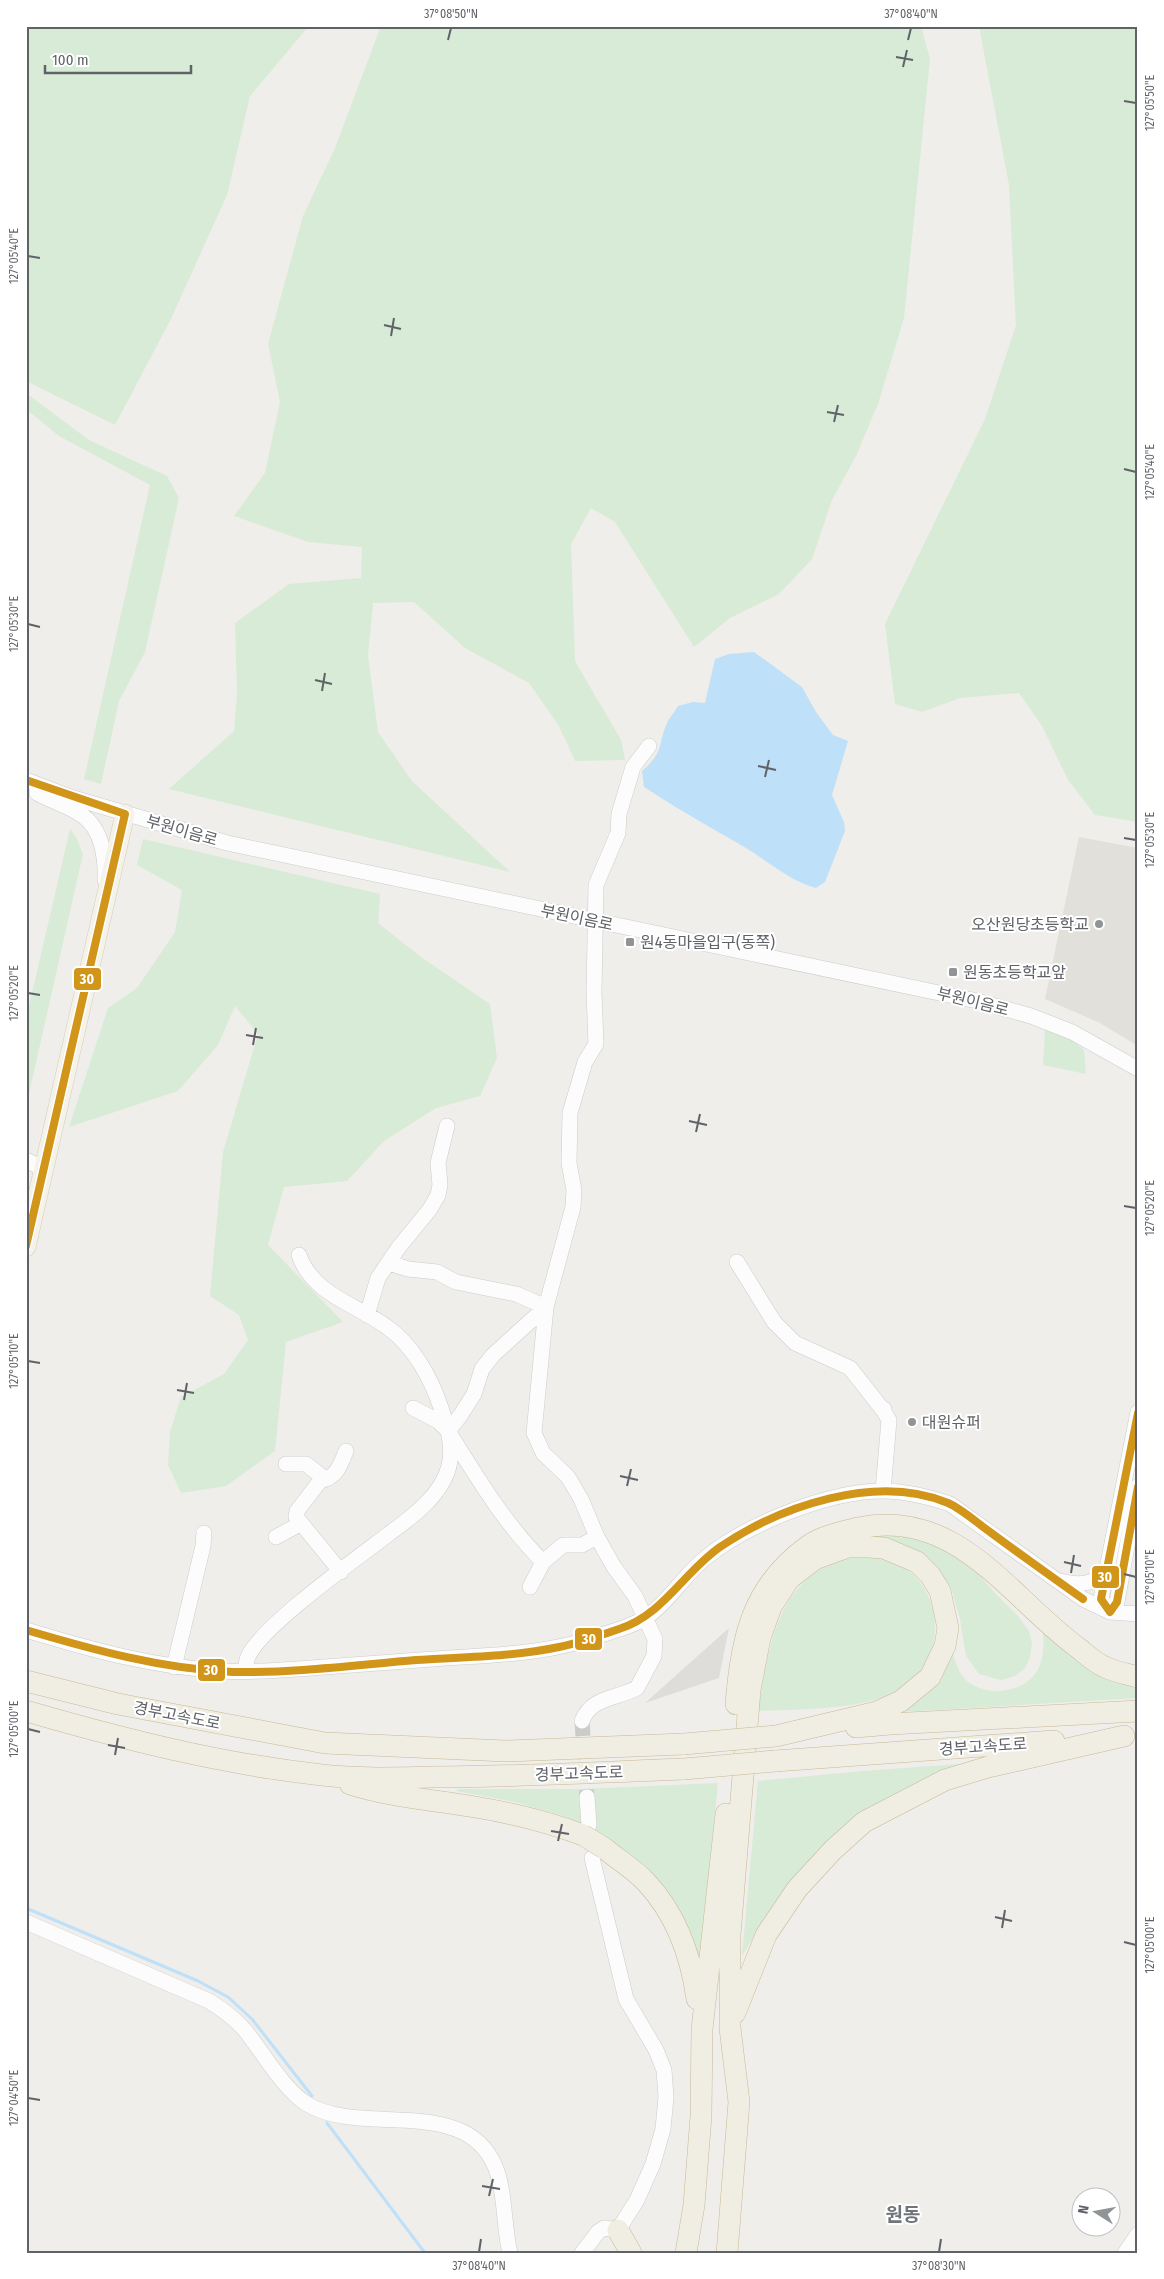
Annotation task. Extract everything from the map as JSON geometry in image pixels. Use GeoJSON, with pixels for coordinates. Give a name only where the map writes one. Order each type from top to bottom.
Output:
{"type":"FeatureCollection","features":[{"type":"Feature","properties":{"kind":"highway"},"geometry":{"type":"LineString","coordinates":[[686,2253],[694,2205],[702,2116],[702,2029],[727,1802],[739,1662],[749,1624],[757,1603],[770,1582],[792,1558],[815,1541],[877,1524],[910,1528],[942,1537],[974,1556],[997,1575],[1053,1630],[1104,1667],[1138,1677]]}},
{"type":"Feature","properties":{"kind":"highway"},"geometry":{"type":"LineString","coordinates":[[727,2253],[738,2102],[730,2028],[730,1935],[750,1690],[760,1638],[771,1607],[789,1579],[815,1559],[848,1547],[884,1548],[917,1562],[940,1590],[948,1628],[945,1646],[930,1676],[901,1701],[877,1712],[776,1736]]}},
{"type":"Feature","properties":{"kind":"highway","name":"경부고속도로"},"geometry":{"type":"LineString","coordinates":[[26,1681],[118,1704],[325,1743],[506,1751],[684,1744],[890,1724],[1138,1711]]}},
{"type":"Feature","properties":{"kind":"highway","name":"경부고속도로"},"geometry":{"type":"LineString","coordinates":[[26,1712],[116,1738],[222,1759],[322,1775],[372,1778],[684,1769],[1131,1735]]}},
{"type":"Feature","properties":{"kind":"highway"},"geometry":{"type":"LineString","coordinates":[[730,2028],[766,1936],[797,1889],[833,1850],[864,1822],[945,1780],[988,1766],[1131,1735]]}},
{"type":"Feature","properties":{"kind":"highway"},"geometry":{"type":"LineString","coordinates":[[322,1775],[378,1792],[477,1807],[586,1830],[598,1853],[646,1882],[674,1919],[693,1970],[702,2029]]}},
{"type":"Feature","properties":{"kind":"highway"},"geometry":{"type":"LineString","coordinates":[[618,2230],[632,2250],[631,2253]]}},
{"type":"Feature","properties":{"kind":"main road"},"geometry":{"type":"LineString","coordinates":[[26,1247],[125,814]]}},
{"type":"Feature","properties":{"kind":"street"},"geometry":{"type":"LineString","coordinates":[[582,1721],[592,1705],[637,1688],[642,1682],[654,1656],[654,1639],[635,1596],[597,1537],[581,1499],[568,1478],[542,1453],[534,1433],[546,1307],[573,1207],[574,1190],[569,1163],[570,1113],[585,1062],[596,1044],[594,920],[596,885],[618,833],[626,785],[633,767],[649,746]]}},
{"type":"Feature","properties":{"kind":"street","name":"부원이음로"},"geometry":{"type":"LineString","coordinates":[[26,780],[125,814],[227,843],[977,1000],[1031,1016],[1072,1032],[1138,1069]]}},
{"type":"Feature","properties":{"kind":"street"},"geometry":{"type":"LineString","coordinates":[[26,788],[84,816],[96,831],[106,862],[104,902]]}},
{"type":"Feature","properties":{"kind":"street"},"geometry":{"type":"LineString","coordinates":[[367,1315],[378,1278],[390,1263],[399,1247],[430,1209],[438,1195],[440,1185],[438,1163],[447,1126]]}},
{"type":"Feature","properties":{"kind":"street"},"geometry":{"type":"LineString","coordinates":[[26,1160],[44,1169]]}},
{"type":"Feature","properties":{"kind":"street"},"geometry":{"type":"LineString","coordinates":[[245,1671],[248,1656],[263,1637],[284,1617],[413,1516],[432,1496],[444,1479],[449,1466],[451,1448],[448,1431],[427,1373],[404,1341],[388,1327],[329,1293],[313,1280],[303,1268],[299,1255]]}},
{"type":"Feature","properties":{"kind":"street"},"geometry":{"type":"LineString","coordinates":[[737,1262],[774,1322],[795,1343],[850,1368],[883,1409],[889,1420],[884,1491]]}},
{"type":"Feature","properties":{"kind":"street"},"geometry":{"type":"LineString","coordinates":[[390,1263],[408,1269],[437,1272],[456,1282],[516,1294],[546,1307]]}},
{"type":"Feature","properties":{"kind":"street"},"geometry":{"type":"LineString","coordinates":[[448,1431],[474,1394],[482,1368],[493,1355],[546,1307]]}},
{"type":"Feature","properties":{"kind":"street"},"geometry":{"type":"LineString","coordinates":[[413,1408],[438,1421],[448,1431],[496,1507],[521,1540],[543,1562]]}},
{"type":"Feature","properties":{"kind":"street"},"geometry":{"type":"LineString","coordinates":[[1110,1612],[1102,1600],[1138,1412]]}},
{"type":"Feature","properties":{"kind":"street"},"geometry":{"type":"LineString","coordinates":[[341,1572],[296,1517],[297,1511],[320,1481],[331,1478],[337,1472],[346,1451]]}},
{"type":"Feature","properties":{"kind":"street"},"geometry":{"type":"LineString","coordinates":[[286,1464],[306,1464],[320,1475],[320,1481]]}},
{"type":"Feature","properties":{"kind":"street"},"geometry":{"type":"LineString","coordinates":[[1110,1612],[1117,1602],[1138,1486]]}},
{"type":"Feature","properties":{"kind":"street"},"geometry":{"type":"LineString","coordinates":[[26,1630],[121,1657],[225,1672],[521,1652],[570,1644],[646,1618],[662,1605],[702,1561],[730,1540],[761,1524],[818,1503],[852,1494],[884,1491],[928,1497],[950,1504],[1082,1599],[1110,1612],[1138,1614]]}},
{"type":"Feature","properties":{"kind":"street"},"geometry":{"type":"LineString","coordinates":[[276,1537],[300,1524]]}},
{"type":"Feature","properties":{"kind":"street"},"geometry":{"type":"LineString","coordinates":[[174,1666],[204,1546],[204,1533]]}},
{"type":"Feature","properties":{"kind":"street"},"geometry":{"type":"LineString","coordinates":[[530,1587],[543,1562],[563,1545],[582,1545],[597,1537]]}},
{"type":"Feature","properties":{"kind":"street"},"geometry":{"type":"LineString","coordinates":[[1056,1580],[1073,1584],[1090,1582],[1101,1577],[1108,1566]]}},
{"type":"Feature","properties":{"kind":"street"},"geometry":{"type":"LineString","coordinates":[[586,1830],[588,1797]]}},
{"type":"Feature","properties":{"kind":"street"},"geometry":{"type":"LineString","coordinates":[[582,2253],[598,2232],[604,2228],[618,2230],[637,2200],[653,2164],[663,2129],[666,2097],[664,2070],[656,2050],[626,2000],[598,1853]]}},
{"type":"Feature","properties":{"kind":"street"},"geometry":{"type":"LineString","coordinates":[[26,1922],[209,2001],[228,2014],[243,2028],[290,2087],[308,2105],[336,2115],[451,2127],[471,2136],[484,2148],[498,2174],[510,2253]]}},
{"type":"Feature","properties":{"kind":"street"},"geometry":{"type":"LineString","coordinates":[[1125,2253],[1138,2234]]}},
{"type":"Feature","properties":{"kind":"shaded area","name":"오산원당초등학교"},"geometry":{"type":"Polygon","coordinates":[[[1079,837],[1138,848],[1138,1046],[1100,1023],[1045,999],[1079,837]]]}},
{"type":"Feature","properties":{"kind":"shaded area"},"geometry":{"type":"Polygon","coordinates":[[[729,1628],[719,1678],[645,1703],[729,1628]]]}},
{"type":"Feature","properties":{"kind":"green space"},"geometry":{"type":"Polygon","coordinates":[[[26,26],[309,26],[250,96],[227,195],[171,319],[115,425],[26,381],[26,26]]]}},
{"type":"Feature","properties":{"kind":"green space"},"geometry":{"type":"Polygon","coordinates":[[[381,26],[921,26],[930,59],[904,318],[878,404],[856,456],[832,500],[812,559],[779,594],[730,618],[694,647],[615,522],[591,508],[571,544],[575,661],[621,740],[625,760],[575,761],[559,726],[529,683],[465,648],[414,602],[373,603],[368,656],[378,732],[412,781],[510,872],[169,789],[234,731],[237,693],[235,623],[289,584],[361,578],[362,547],[308,542],[234,516],[265,473],[280,402],[268,344],[303,216],[335,148],[381,26]]]}},
{"type":"Feature","properties":{"kind":"green space"},"geometry":{"type":"Polygon","coordinates":[[[979,26],[1138,26],[1138,822],[1095,815],[1068,780],[1042,726],[1019,693],[960,698],[922,712],[895,704],[885,624],[985,419],[1016,325],[1009,185],[979,26]]]}},
{"type":"Feature","properties":{"kind":"green space"},"geometry":{"type":"Polygon","coordinates":[[[26,393],[89,440],[167,476],[179,498],[145,652],[119,701],[101,784],[84,779],[150,485],[59,436],[26,409],[26,393]]]}},
{"type":"Feature","properties":{"kind":"green space"},"geometry":{"type":"Polygon","coordinates":[[[70,829],[76,837],[83,854],[26,1107],[26,1019],[70,829]]]}},
{"type":"Feature","properties":{"kind":"green space"},"geometry":{"type":"Polygon","coordinates":[[[143,839],[380,894],[378,923],[421,957],[490,1004],[497,1058],[480,1096],[436,1108],[384,1141],[347,1181],[284,1187],[268,1245],[343,1322],[286,1342],[275,1451],[226,1486],[181,1493],[168,1465],[170,1432],[181,1397],[224,1374],[248,1340],[239,1315],[210,1296],[223,1152],[258,1034],[235,1006],[218,1045],[178,1091],[69,1127],[108,1008],[137,988],[175,932],[182,890],[137,865],[143,839]]]}},
{"type":"Feature","properties":{"kind":"green space"},"geometry":{"type":"Polygon","coordinates":[[[1045,1029],[1068,1037],[1084,1050],[1086,1074],[1043,1065],[1045,1029]]]}},
{"type":"Feature","properties":{"kind":"green space"},"geometry":{"type":"Polygon","coordinates":[[[866,1532],[919,1536],[966,1559],[994,1592],[1018,1616],[1029,1631],[1032,1644],[1030,1657],[1025,1668],[1015,1676],[1001,1680],[979,1674],[966,1656],[960,1619],[951,1588],[933,1569],[866,1532]]]}},
{"type":"Feature","properties":{"kind":"green space"},"geometry":{"type":"Polygon","coordinates":[[[858,1555],[897,1563],[916,1578],[927,1593],[933,1610],[935,1627],[933,1644],[927,1661],[917,1676],[903,1688],[888,1696],[852,1705],[813,1709],[758,1711],[767,1660],[774,1636],[782,1614],[794,1594],[810,1577],[831,1564],[858,1555]]]}},
{"type":"Feature","properties":{"kind":"green space"},"geometry":{"type":"Polygon","coordinates":[[[1043,1632],[1125,1684],[1138,1688],[1138,1698],[903,1712],[952,1650],[961,1674],[975,1686],[995,1691],[1016,1688],[1025,1683],[1032,1677],[1040,1665],[1043,1651],[1043,1632]]]}},
{"type":"Feature","properties":{"kind":"green space"},"geometry":{"type":"Polygon","coordinates":[[[974,1763],[801,1870],[775,1902],[742,1956],[758,1781],[974,1763]]]}},
{"type":"Feature","properties":{"kind":"green space"},"geometry":{"type":"Polygon","coordinates":[[[718,1783],[700,1963],[596,1832],[563,1816],[515,1802],[456,1791],[458,1789],[583,1789],[718,1783]]]}},
{"type":"Feature","properties":{"kind":"water"},"geometry":{"type":"Polygon","coordinates":[[[754,652],[802,687],[816,712],[833,735],[848,741],[832,795],[844,822],[845,831],[825,882],[816,888],[788,876],[746,848],[644,787],[642,771],[657,753],[667,723],[678,706],[693,702],[705,703],[715,659],[729,654],[754,652]]]}},
{"type":"Feature","properties":{"kind":"waterway"},"geometry":{"type":"LineString","coordinates":[[26,1908],[198,1981],[228,1997],[252,2019],[312,2096]]}},
{"type":"Feature","properties":{"kind":"waterway"},"geometry":{"type":"LineString","coordinates":[[327,2123],[425,2253]]}},
{"type":"Feature","properties":{"kind":"tunnel"},"geometry":{"type":"LineString","coordinates":[[582,1721],[587,1797]]}},
{"type":"Feature","properties":{"kind":"transit line","name":"30"},"geometry":{"type":"LineString","coordinates":[[26,780],[125,814],[26,1246]]}},
{"type":"Feature","properties":{"kind":"transit line","name":"30"},"geometry":{"type":"LineString","coordinates":[[1138,1413],[1101,1599],[1110,1612],[1117,1602],[1138,1487]]}},
{"type":"Feature","properties":{"kind":"transit line","name":"30"},"geometry":{"type":"LineString","coordinates":[[26,1630],[77,1645],[154,1663],[233,1672],[302,1670],[416,1660],[506,1655],[541,1650],[582,1641],[634,1623],[661,1604],[707,1557],[720,1547],[744,1532],[771,1519],[800,1507],[830,1498],[860,1493],[891,1491],[920,1495],[948,1503],[964,1512],[1083,1599]]}},
{"type":"Feature","properties":{"kind":"place","name":"오산원당초등학교"},"geometry":{"type":"Point","coordinates":[1099,924]}},
{"type":"Feature","properties":{"kind":"place","name":"원4동마을입구(동쪽)"},"geometry":{"type":"Point","coordinates":[630,942]}},
{"type":"Feature","properties":{"kind":"place","name":"원동초등학교앞"},"geometry":{"type":"Point","coordinates":[953,972]}},
{"type":"Feature","properties":{"kind":"place","name":"대원슈퍼"},"geometry":{"type":"Point","coordinates":[912,1422]}},
{"type":"Feature","properties":{"kind":"district","name":"원동"},"geometry":{"type":"Point","coordinates":[903,2214]}}]}
